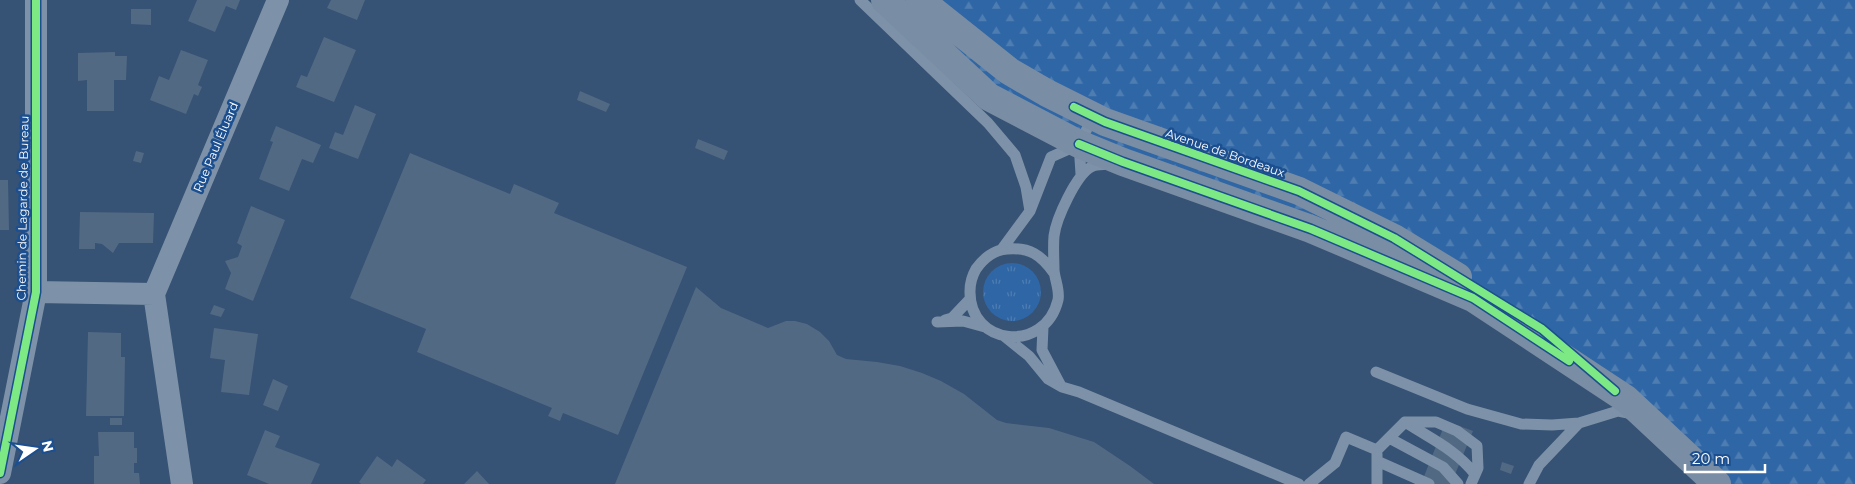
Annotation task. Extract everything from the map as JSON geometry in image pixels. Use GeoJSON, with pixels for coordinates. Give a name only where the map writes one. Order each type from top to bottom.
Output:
{"type":"FeatureCollection","features":[{"type":"Feature","properties":{"kind":"main road","name":"Avenue de Bordeaux"},"geometry":{"type":"LineString","coordinates":[[885,0],[989,97],[1081,125],[1105,122],[1298,191],[1394,238],[1542,329],[1615,391]]}},
{"type":"Feature","properties":{"kind":"main road","name":"Avenue de Bordeaux"},"geometry":{"type":"LineString","coordinates":[[920,0],[1009,71],[1047,93],[1081,125]]}},
{"type":"Feature","properties":{"kind":"main road"},"geometry":{"type":"LineString","coordinates":[[1081,125],[1123,162],[1311,229],[1473,298],[1626,399],[1717,484]]}},
{"type":"Feature","properties":{"kind":"street","name":"Chemin de Lagarde de Bureau"},"geometry":{"type":"LineString","coordinates":[[0,473],[36,292],[36,0]]}},
{"type":"Feature","properties":{"kind":"street","name":"Rue Paul Éluard"},"geometry":{"type":"LineString","coordinates":[[154,294],[278,0]]}},
{"type":"Feature","properties":{"kind":"street"},"geometry":{"type":"LineString","coordinates":[[36,292],[154,294],[182,484]]}},
{"type":"Feature","properties":{"kind":"lane"},"geometry":{"type":"LineString","coordinates":[[860,0],[988,122],[1015,155],[1026,187],[1030,211]]}},
{"type":"Feature","properties":{"kind":"lane"},"geometry":{"type":"LineString","coordinates":[[1002,249],[1030,211],[1051,157],[1081,125]]}},
{"type":"Feature","properties":{"kind":"lane"},"geometry":{"type":"LineString","coordinates":[[1081,125],[1081,174]]}},
{"type":"Feature","properties":{"kind":"lane"},"geometry":{"type":"LineString","coordinates":[[1054,273],[1054,235],[1064,207],[1081,174],[1092,166],[1123,162]]}},
{"type":"Feature","properties":{"kind":"lane"},"geometry":{"type":"LineString","coordinates":[[986,328],[979,320],[970,299],[970,286],[974,274],[990,254],[1002,249],[1018,248],[1033,252],[1045,260],[1054,273],[1058,284],[1059,296],[1056,308],[1051,318],[1043,327],[1031,334],[1018,337],[1004,336]]}},
{"type":"Feature","properties":{"kind":"lane"},"geometry":{"type":"LineString","coordinates":[[970,299],[952,318],[937,322],[963,321],[1004,336],[1029,356],[1048,379],[1062,387],[1079,392],[1299,484]]}},
{"type":"Feature","properties":{"kind":"lane"},"geometry":{"type":"LineString","coordinates":[[1043,327],[1042,350],[1062,387]]}},
{"type":"Feature","properties":{"kind":"lane"},"geometry":{"type":"LineString","coordinates":[[1376,372],[1467,409],[1521,424],[1552,425],[1579,423],[1618,411],[1645,416]]}},
{"type":"Feature","properties":{"kind":"lane"},"geometry":{"type":"LineString","coordinates":[[1405,422],[1448,447],[1467,464],[1473,479]]}},
{"type":"Feature","properties":{"kind":"lane"},"geometry":{"type":"LineString","coordinates":[[1378,483],[1377,455],[1389,438],[1405,422],[1436,422],[1457,432],[1477,446],[1478,468],[1473,479]]}},
{"type":"Feature","properties":{"kind":"lane"},"geometry":{"type":"LineString","coordinates":[[1529,484],[1539,465],[1579,423]]}},
{"type":"Feature","properties":{"kind":"lane"},"geometry":{"type":"LineString","coordinates":[[1310,484],[1335,463],[1346,437],[1429,484]]}},
{"type":"Feature","properties":{"kind":"lane"},"geometry":{"type":"LineString","coordinates":[[1389,438],[1443,467],[1458,484]]}},
{"type":"Feature","properties":{"kind":"green space"},"geometry":{"type":"Polygon","coordinates":[[[885,0],[1855,0],[1855,484],[1717,484],[1473,298],[989,97],[885,0]]]}},
{"type":"Feature","properties":{"kind":"green space"},"geometry":{"type":"Polygon","coordinates":[[[1012,263],[1023,265],[1036,276],[1041,292],[1039,303],[1028,316],[1012,321],[1001,319],[988,308],[983,292],[985,281],[996,268],[1012,263]]]}},
{"type":"Feature","properties":{"kind":"building"},"geometry":{"type":"Polygon","coordinates":[[[197,0],[240,0],[236,10],[226,6],[215,32],[188,21],[197,0]]]}},
{"type":"Feature","properties":{"kind":"building"},"geometry":{"type":"Polygon","coordinates":[[[331,0],[365,0],[357,20],[327,8],[331,0]]]}},
{"type":"Feature","properties":{"kind":"building"},"geometry":{"type":"Polygon","coordinates":[[[131,9],[151,9],[151,25],[131,24],[131,9]]]}},
{"type":"Feature","properties":{"kind":"building"},"geometry":{"type":"Polygon","coordinates":[[[324,37],[356,50],[334,102],[296,87],[301,75],[307,77],[324,37]]]}},
{"type":"Feature","properties":{"kind":"building"},"geometry":{"type":"Polygon","coordinates":[[[181,50],[208,60],[198,85],[202,87],[198,96],[194,94],[186,114],[150,100],[159,76],[169,80],[181,50]]]}},
{"type":"Feature","properties":{"kind":"building"},"geometry":{"type":"Polygon","coordinates":[[[115,52],[115,56],[127,56],[126,80],[114,80],[114,111],[87,111],[87,80],[78,81],[78,53],[115,52]]]}},
{"type":"Feature","properties":{"kind":"building"},"geometry":{"type":"Polygon","coordinates":[[[580,91],[610,104],[606,112],[577,100],[580,91]]]}},
{"type":"Feature","properties":{"kind":"building"},"geometry":{"type":"Polygon","coordinates":[[[355,105],[376,114],[358,159],[329,148],[335,132],[343,135],[355,105]]]}},
{"type":"Feature","properties":{"kind":"building"},"geometry":{"type":"Polygon","coordinates":[[[276,126],[321,145],[313,163],[302,159],[289,191],[259,179],[273,142],[270,141],[276,126]]]}},
{"type":"Feature","properties":{"kind":"building"},"geometry":{"type":"Polygon","coordinates":[[[698,139],[728,151],[724,160],[695,148],[698,139]]]}},
{"type":"Feature","properties":{"kind":"building"},"geometry":{"type":"Polygon","coordinates":[[[136,151],[144,153],[141,163],[133,161],[136,151]]]}},
{"type":"Feature","properties":{"kind":"building"},"geometry":{"type":"Polygon","coordinates":[[[410,153],[510,194],[514,184],[559,203],[554,213],[687,267],[618,435],[563,413],[560,421],[548,416],[552,408],[417,352],[426,329],[350,298],[410,153]]]}},
{"type":"Feature","properties":{"kind":"building"},"geometry":{"type":"Polygon","coordinates":[[[0,180],[8,180],[9,230],[0,230],[0,180]]]}},
{"type":"Feature","properties":{"kind":"building"},"geometry":{"type":"Polygon","coordinates":[[[251,206],[285,220],[253,301],[225,289],[231,273],[225,261],[238,257],[242,246],[237,243],[251,206]]]}},
{"type":"Feature","properties":{"kind":"building"},"geometry":{"type":"Polygon","coordinates":[[[80,212],[154,213],[153,243],[119,243],[113,253],[102,244],[95,243],[95,249],[79,249],[80,212]]]}},
{"type":"Feature","properties":{"kind":"building"},"geometry":{"type":"Polygon","coordinates":[[[696,287],[721,308],[768,328],[786,321],[807,324],[820,332],[829,341],[837,355],[846,359],[900,366],[941,381],[964,394],[997,420],[1006,423],[1049,428],[1094,442],[1154,484],[615,484],[696,287]]]}},
{"type":"Feature","properties":{"kind":"building"},"geometry":{"type":"Polygon","coordinates":[[[214,305],[225,309],[221,317],[210,314],[214,305]]]}},
{"type":"Feature","properties":{"kind":"building"},"geometry":{"type":"Polygon","coordinates":[[[214,328],[258,334],[249,395],[221,392],[225,360],[210,358],[214,328]]]}},
{"type":"Feature","properties":{"kind":"building"},"geometry":{"type":"Polygon","coordinates":[[[88,332],[121,333],[121,357],[125,357],[124,416],[86,416],[88,332]]]}},
{"type":"Feature","properties":{"kind":"building"},"geometry":{"type":"Polygon","coordinates":[[[273,379],[288,386],[278,411],[263,405],[273,379]]]}},
{"type":"Feature","properties":{"kind":"building"},"geometry":{"type":"Polygon","coordinates":[[[110,418],[122,418],[122,425],[110,425],[110,418]]]}},
{"type":"Feature","properties":{"kind":"building"},"geometry":{"type":"Polygon","coordinates":[[[1446,421],[1473,431],[1451,484],[1421,484],[1446,421]]]}},
{"type":"Feature","properties":{"kind":"building"},"geometry":{"type":"Polygon","coordinates":[[[265,430],[280,436],[275,447],[320,464],[311,484],[269,484],[247,475],[265,430]]]}},
{"type":"Feature","properties":{"kind":"building"},"geometry":{"type":"Polygon","coordinates":[[[98,432],[134,432],[134,448],[137,448],[137,463],[134,463],[134,473],[139,473],[140,484],[94,484],[94,456],[99,456],[98,432]]]}},
{"type":"Feature","properties":{"kind":"building"},"geometry":{"type":"Polygon","coordinates":[[[377,456],[392,467],[397,459],[426,480],[423,484],[361,484],[359,482],[377,456]]]}},
{"type":"Feature","properties":{"kind":"building"},"geometry":{"type":"Polygon","coordinates":[[[1502,462],[1514,466],[1511,474],[1500,470],[1502,462]]]}},
{"type":"Feature","properties":{"kind":"building"},"geometry":{"type":"Polygon","coordinates":[[[477,471],[489,484],[464,484],[477,471]]]}},
{"type":"Feature","properties":{"kind":"cycle path"},"geometry":{"type":"LineString","coordinates":[[0,473],[36,292],[36,0]]}},
{"type":"Feature","properties":{"kind":"cycle path"},"geometry":{"type":"LineString","coordinates":[[1074,107],[1105,122],[1299,191],[1394,238],[1542,329],[1615,391]]}},
{"type":"Feature","properties":{"kind":"cycle path"},"geometry":{"type":"LineString","coordinates":[[1079,144],[1123,162],[1311,229],[1473,298],[1569,361]]}}]}
